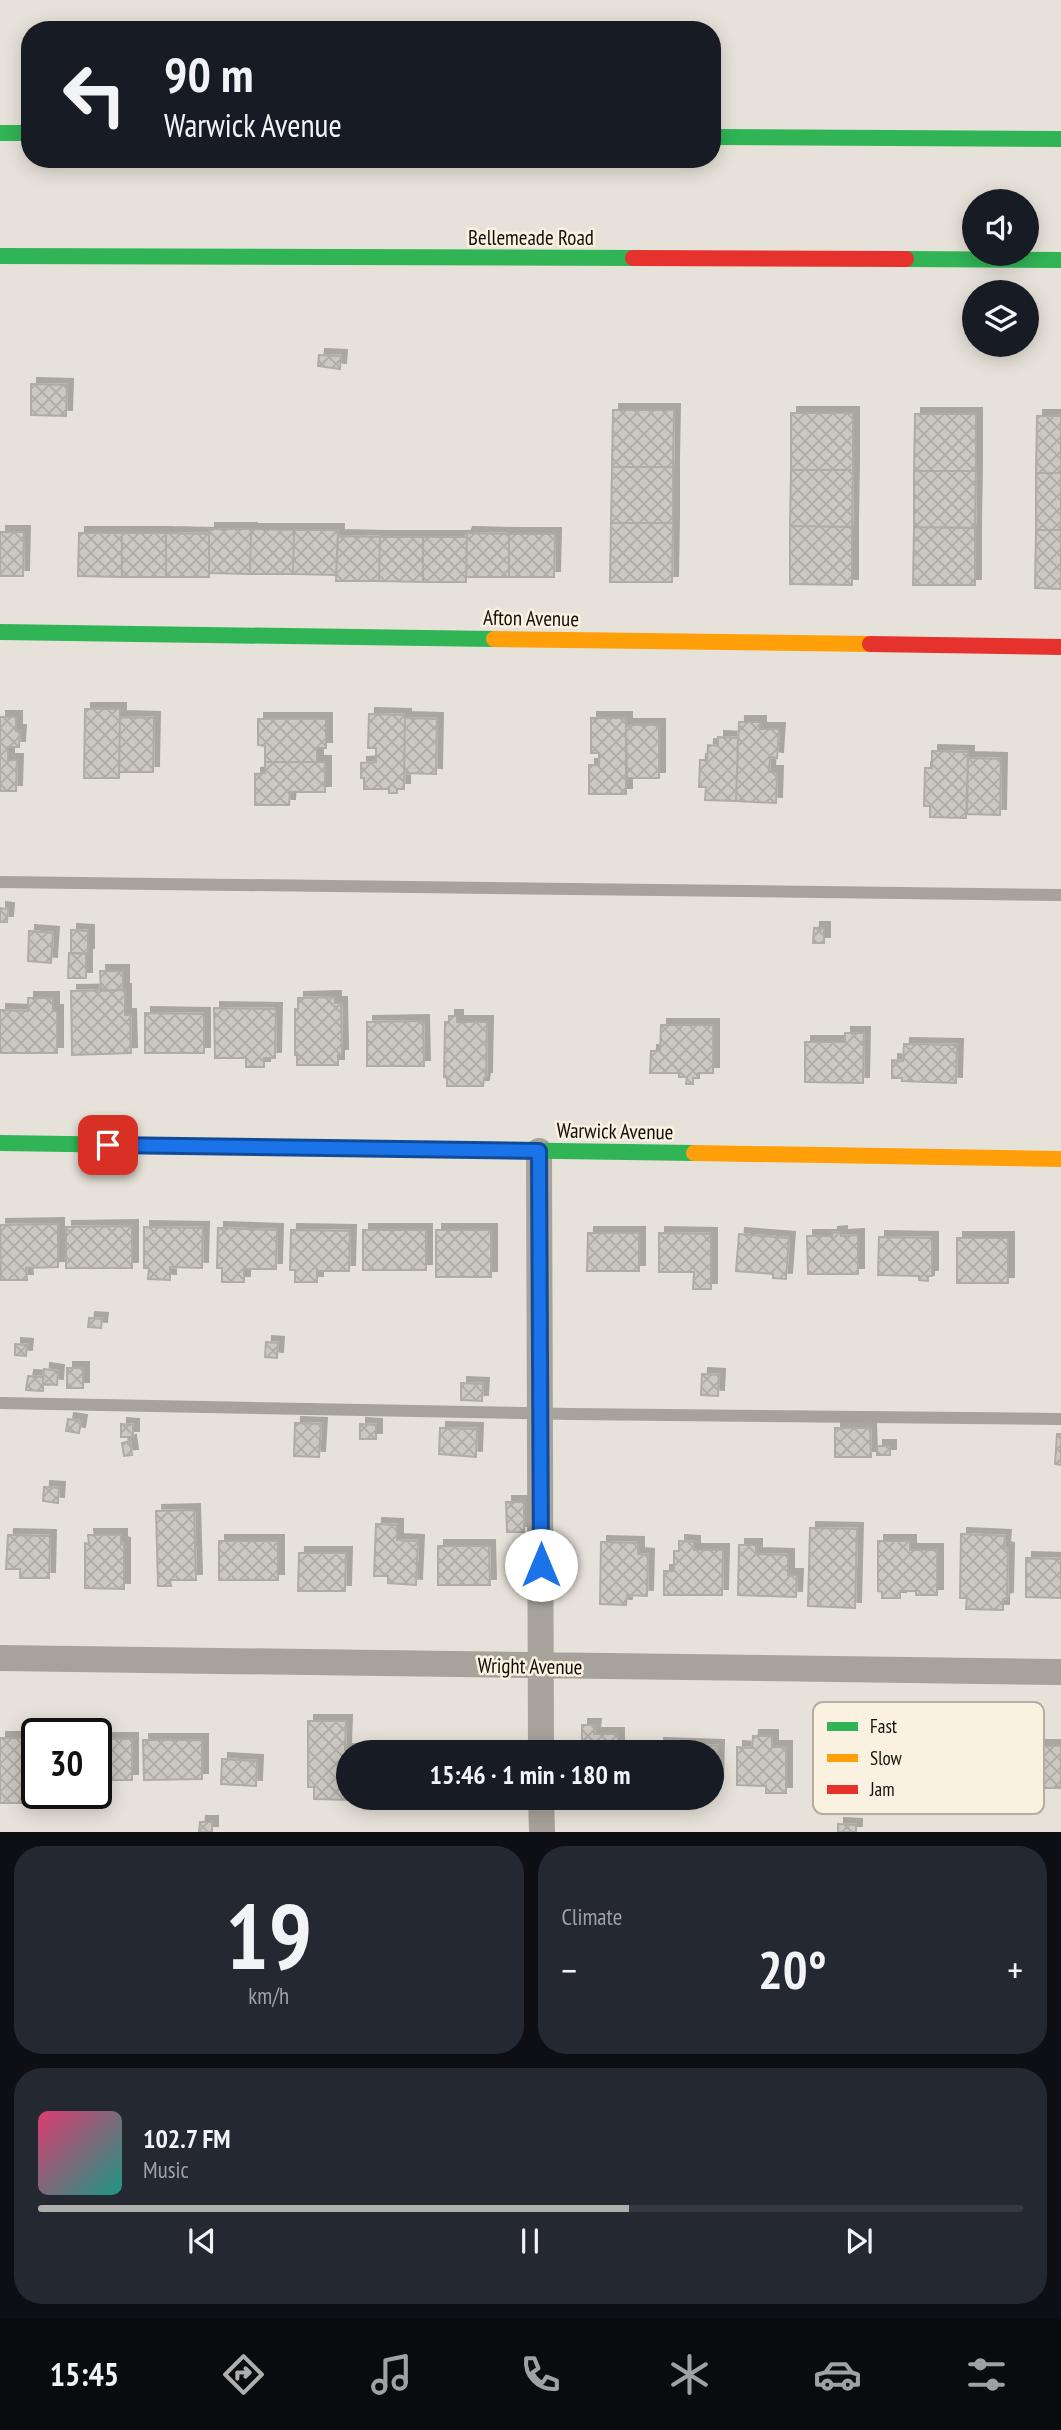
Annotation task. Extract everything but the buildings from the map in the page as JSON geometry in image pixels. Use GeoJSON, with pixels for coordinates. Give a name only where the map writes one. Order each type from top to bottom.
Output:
{"type":"FeatureCollection","features":[{"type":"Feature","properties":{"kind":"street"},"geometry":{"type":"LineString","coordinates":[[0,133],[21,133]]}},
{"type":"Feature","properties":{"kind":"street"},"geometry":{"type":"LineString","coordinates":[[721,137],[1061,139]]}},
{"type":"Feature","properties":{"kind":"street","name":"Bellemeade Road"},"geometry":{"type":"LineString","coordinates":[[0,256],[1061,260]]}},
{"type":"Feature","properties":{"kind":"street","name":"Afton Avenue"},"geometry":{"type":"LineString","coordinates":[[0,632],[1061,647]]}},
{"type":"Feature","properties":{"kind":"street","name":"Warwick Avenue"},"geometry":{"type":"LineString","coordinates":[[0,1143],[1061,1159]]}},
{"type":"Feature","properties":{"kind":"street"},"geometry":{"type":"LineString","coordinates":[[539,1151],[541,1740]]}},
{"type":"Feature","properties":{"kind":"street","name":"Wright Avenue"},"geometry":{"type":"LineString","coordinates":[[0,1658],[1061,1672]]}},
{"type":"Feature","properties":{"kind":"street"},"geometry":{"type":"LineString","coordinates":[[541,1810],[542,1832]]}},
{"type":"Feature","properties":{"kind":"lane"},"geometry":{"type":"LineString","coordinates":[[0,882],[1061,895]]}},
{"type":"Feature","properties":{"kind":"lane"},"geometry":{"type":"LineString","coordinates":[[0,1403],[1061,1419]]}},
{"type":"Feature","properties":{"kind":"traffic: fast"},"geometry":{"type":"LineString","coordinates":[[0,133],[21,133]]}},
{"type":"Feature","properties":{"kind":"traffic: fast"},"geometry":{"type":"LineString","coordinates":[[721,137],[1061,139]]}},
{"type":"Feature","properties":{"kind":"traffic: fast"},"geometry":{"type":"LineString","coordinates":[[0,256],[633,258]]}},
{"type":"Feature","properties":{"kind":"traffic: fast"},"geometry":{"type":"LineString","coordinates":[[906,259],[1061,260]]}},
{"type":"Feature","properties":{"kind":"traffic: fast"},"geometry":{"type":"LineString","coordinates":[[0,632],[494,639]]}},
{"type":"Feature","properties":{"kind":"traffic: fast"},"geometry":{"type":"LineString","coordinates":[[0,1143],[694,1153]]}},
{"type":"Feature","properties":{"kind":"traffic: slow"},"geometry":{"type":"LineString","coordinates":[[494,639],[870,644]]}},
{"type":"Feature","properties":{"kind":"traffic: slow"},"geometry":{"type":"LineString","coordinates":[[694,1153],[1061,1159]]}},
{"type":"Feature","properties":{"kind":"traffic: jam"},"geometry":{"type":"LineString","coordinates":[[633,258],[906,259]]}},
{"type":"Feature","properties":{"kind":"traffic: jam"},"geometry":{"type":"LineString","coordinates":[[870,644],[1061,647]]}},
{"type":"Feature","properties":{"kind":"route"},"geometry":{"type":"LineString","coordinates":[[108,1145],[539,1151],[541,1565]]}}]}
